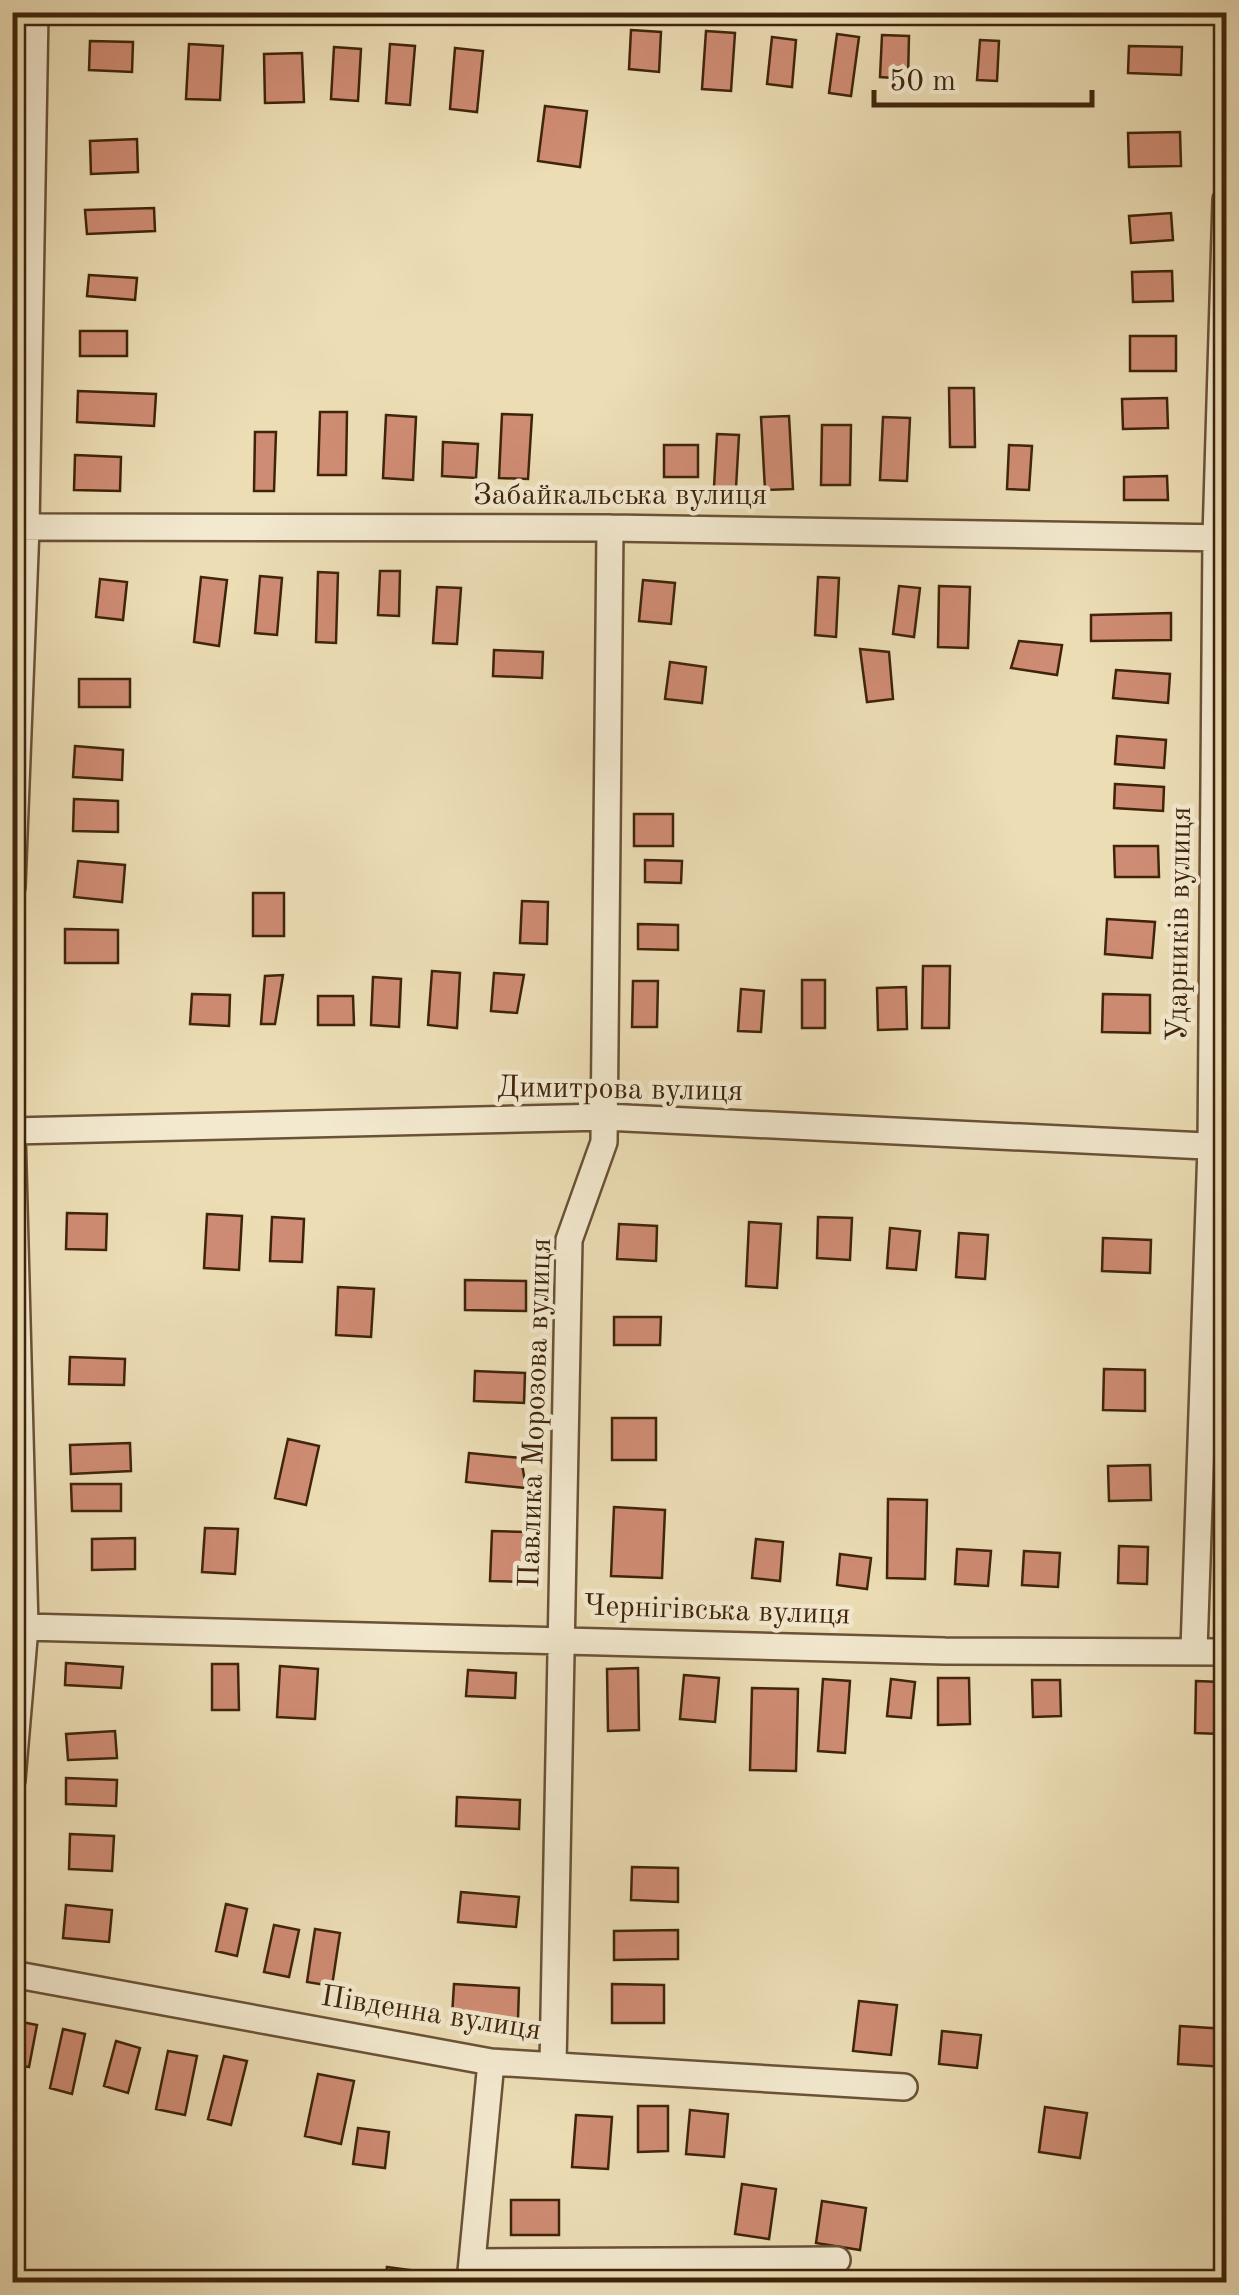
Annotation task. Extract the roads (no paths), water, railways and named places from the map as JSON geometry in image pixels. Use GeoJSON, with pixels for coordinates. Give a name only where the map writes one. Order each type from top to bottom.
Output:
{"type":"FeatureCollection","features":[{"type":"Feature","properties":{"kind":"street"},"geometry":{"type":"LineString","coordinates":[[12,887],[35,12]]}},
{"type":"Feature","properties":{"kind":"street","name":"Ударників вулиця"},"geometry":{"type":"LineString","coordinates":[[1194,1650],[1219,1147],[1226,200]]}},
{"type":"Feature","properties":{"kind":"street","name":"Забайкальська вулиця"},"geometry":{"type":"LineString","coordinates":[[19,527],[610,528],[1221,538]]}},
{"type":"Feature","properties":{"kind":"street","name":"Павлика Морозова вулиця"},"geometry":{"type":"LineString","coordinates":[[553,2065],[569,1240],[604,1142],[605,1117],[610,528]]}},
{"type":"Feature","properties":{"kind":"street","name":"Димитрова вулиця"},"geometry":{"type":"LineString","coordinates":[[13,1130],[605,1117],[1219,1147]]}},
{"type":"Feature","properties":{"kind":"street"},"geometry":{"type":"LineString","coordinates":[[12,1780],[26,1627],[13,1130]]}},
{"type":"Feature","properties":{"kind":"street","name":"Чернігівська вулиця"},"geometry":{"type":"LineString","coordinates":[[26,1627],[944,1650],[1226,1652]]}},
{"type":"Feature","properties":{"kind":"street","name":"Південна вулиця"},"geometry":{"type":"LineString","coordinates":[[12,1974],[491,2062],[904,2088]]}},
{"type":"Feature","properties":{"kind":"street"},"geometry":{"type":"LineString","coordinates":[[491,2062],[471,2272],[837,2260]]}}]}
